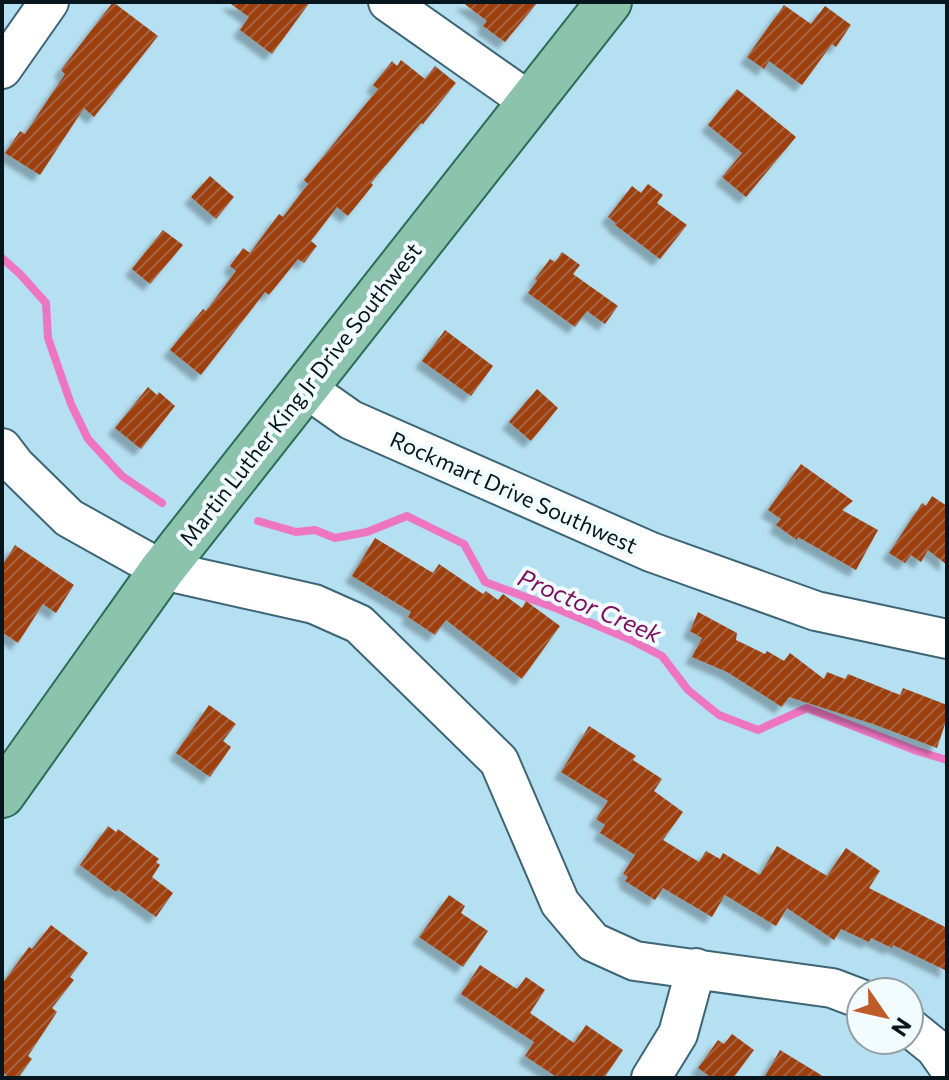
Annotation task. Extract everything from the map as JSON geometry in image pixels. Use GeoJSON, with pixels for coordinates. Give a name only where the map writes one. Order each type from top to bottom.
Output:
{"type":"FeatureCollection","features":[{"type":"Feature","properties":{"kind":"main road","name":"Martin Luther King Jr Drive Southwest"},"geometry":{"type":"LineString","coordinates":[[2,795],[162,570],[609,2]]}},
{"type":"Feature","properties":{"kind":"street"},"geometry":{"type":"LineString","coordinates":[[2,69],[49,2]]}},
{"type":"Feature","properties":{"kind":"street"},"geometry":{"type":"LineString","coordinates":[[388,2],[530,102]]}},
{"type":"Feature","properties":{"kind":"street","name":"Rockmart Drive Southwest"},"geometry":{"type":"LineString","coordinates":[[304,387],[351,420],[651,552],[816,611],[947,639]]}},
{"type":"Feature","properties":{"kind":"street"},"geometry":{"type":"LineString","coordinates":[[2,448],[69,518],[162,570],[314,604],[359,624],[499,761],[560,903],[593,942],[635,961],[832,988],[845,993]]}},
{"type":"Feature","properties":{"kind":"street"},"geometry":{"type":"LineString","coordinates":[[651,1078],[678,1034],[696,968]]}},
{"type":"Feature","properties":{"kind":"street"},"geometry":{"type":"LineString","coordinates":[[925,1040],[947,1065]]}},
{"type":"Feature","properties":{"kind":"building"},"geometry":{"type":"Polygon","coordinates":[[[113,2],[158,36],[94,117],[84,108],[40,175],[5,153],[20,131],[25,134],[65,74],[61,70],[113,2]]]}},
{"type":"Feature","properties":{"kind":"building"},"geometry":{"type":"Polygon","coordinates":[[[228,2],[310,2],[272,54],[240,30],[249,17],[228,2]]]}},
{"type":"Feature","properties":{"kind":"building"},"geometry":{"type":"Polygon","coordinates":[[[462,2],[538,2],[505,42],[483,26],[487,21],[462,2]]]}},
{"type":"Feature","properties":{"kind":"building"},"geometry":{"type":"Polygon","coordinates":[[[784,5],[811,24],[825,6],[851,25],[836,47],[832,44],[802,85],[769,61],[764,69],[747,57],[784,5]]]}},
{"type":"Feature","properties":{"kind":"building"},"geometry":{"type":"Polygon","coordinates":[[[401,60],[425,79],[435,66],[456,83],[371,183],[373,185],[348,216],[337,207],[311,241],[317,246],[304,263],[298,259],[269,295],[265,292],[201,375],[170,350],[203,309],[206,311],[236,271],[230,266],[243,248],[250,253],[279,214],[283,217],[308,184],[304,180],[378,89],[373,85],[392,61],[397,66],[401,60]]]}},
{"type":"Feature","properties":{"kind":"building"},"geometry":{"type":"Polygon","coordinates":[[[737,89],[796,137],[746,197],[722,177],[742,153],[708,125],[737,89]]]}},
{"type":"Feature","properties":{"kind":"building"},"geometry":{"type":"Polygon","coordinates":[[[210,176],[234,197],[216,219],[191,197],[210,176]]]}},
{"type":"Feature","properties":{"kind":"building"},"geometry":{"type":"Polygon","coordinates":[[[648,184],[663,195],[657,203],[687,225],[660,259],[608,217],[632,186],[641,193],[648,184]]]}},
{"type":"Feature","properties":{"kind":"building"},"geometry":{"type":"Polygon","coordinates":[[[163,230],[183,245],[150,284],[132,269],[163,230]]]}},
{"type":"Feature","properties":{"kind":"building"},"geometry":{"type":"Polygon","coordinates":[[[562,252],[580,265],[573,274],[618,306],[605,324],[587,311],[575,327],[528,293],[550,259],[555,262],[562,252]]]}},
{"type":"Feature","properties":{"kind":"building"},"geometry":{"type":"Polygon","coordinates":[[[445,330],[493,366],[471,396],[422,361],[445,330]]]}},
{"type":"Feature","properties":{"kind":"building"},"geometry":{"type":"Polygon","coordinates":[[[148,387],[175,406],[141,449],[115,428],[148,387]]]}},
{"type":"Feature","properties":{"kind":"building"},"geometry":{"type":"Polygon","coordinates":[[[537,389],[558,408],[531,441],[509,422],[537,389]]]}},
{"type":"Feature","properties":{"kind":"building"},"geometry":{"type":"Polygon","coordinates":[[[801,464],[853,501],[842,510],[878,530],[856,570],[798,537],[797,540],[776,525],[781,519],[768,510],[801,464]]]}},
{"type":"Feature","properties":{"kind":"building"},"geometry":{"type":"Polygon","coordinates":[[[932,496],[947,506],[947,565],[928,550],[921,562],[911,555],[905,563],[889,553],[922,503],[926,506],[932,496]]]}},
{"type":"Feature","properties":{"kind":"building"},"geometry":{"type":"Polygon","coordinates":[[[375,538],[433,573],[439,564],[483,594],[486,591],[498,600],[503,594],[522,608],[526,601],[560,626],[522,679],[446,620],[435,635],[408,617],[411,612],[352,576],[375,538]]]}},
{"type":"Feature","properties":{"kind":"building"},"geometry":{"type":"Polygon","coordinates":[[[15,545],[74,585],[56,613],[43,604],[18,643],[2,632],[2,566],[15,545]]]}},
{"type":"Feature","properties":{"kind":"building"},"geometry":{"type":"Polygon","coordinates":[[[698,612],[737,633],[736,640],[765,654],[767,651],[784,661],[790,653],[824,679],[827,672],[845,679],[848,674],[900,695],[903,688],[947,705],[947,718],[937,748],[789,697],[782,707],[727,672],[692,657],[702,638],[690,631],[698,612]]]}},
{"type":"Feature","properties":{"kind":"building"},"geometry":{"type":"Polygon","coordinates":[[[209,705],[236,724],[223,741],[231,747],[210,777],[176,753],[209,705]]]}},
{"type":"Feature","properties":{"kind":"building"},"geometry":{"type":"Polygon","coordinates":[[[589,726],[636,756],[633,760],[662,779],[654,791],[683,812],[663,840],[699,862],[706,851],[720,859],[723,853],[760,875],[777,846],[827,876],[846,848],[880,871],[869,888],[947,928],[947,971],[893,945],[892,948],[871,938],[869,942],[841,929],[834,940],[787,908],[776,926],[725,895],[712,917],[663,888],[655,900],[625,881],[628,877],[623,874],[635,855],[600,833],[605,825],[596,819],[608,801],[561,772],[589,726]]]}},
{"type":"Feature","properties":{"kind":"building"},"geometry":{"type":"Polygon","coordinates":[[[108,826],[116,832],[118,829],[159,859],[156,862],[160,865],[152,877],[173,893],[156,917],[80,865],[108,826]]]}},
{"type":"Feature","properties":{"kind":"building"},"geometry":{"type":"Polygon","coordinates":[[[449,895],[465,906],[461,913],[488,931],[463,967],[419,937],[449,895]]]}},
{"type":"Feature","properties":{"kind":"building"},"geometry":{"type":"Polygon","coordinates":[[[51,925],[88,953],[70,977],[74,980],[52,1008],[57,1012],[28,1056],[32,1059],[18,1078],[10,1078],[2,1072],[2,984],[29,947],[32,949],[51,925]]]}},
{"type":"Feature","properties":{"kind":"building"},"geometry":{"type":"Polygon","coordinates":[[[480,965],[517,989],[526,977],[545,990],[530,1013],[574,1043],[586,1025],[623,1050],[604,1078],[558,1078],[525,1056],[534,1042],[461,994],[480,965]]]}},
{"type":"Feature","properties":{"kind":"building"},"geometry":{"type":"Polygon","coordinates":[[[732,1034],[754,1050],[733,1078],[712,1078],[698,1068],[718,1040],[724,1044],[732,1034]]]}},
{"type":"Feature","properties":{"kind":"building"},"geometry":{"type":"Polygon","coordinates":[[[780,1050],[826,1078],[764,1078],[780,1050]]]}},
{"type":"Feature","properties":{"kind":"waterway","name":"Proctor Creek"},"geometry":{"type":"LineString","coordinates":[[2,258],[46,303],[48,338],[71,404],[88,439],[122,476],[162,503]]}},
{"type":"Feature","properties":{"kind":"waterway","name":"Proctor Creek"},"geometry":{"type":"LineString","coordinates":[[258,521],[296,532],[315,530],[335,538],[367,532],[407,516],[464,544],[485,582],[558,609],[662,656],[688,690],[719,715],[758,730],[807,708],[947,760]]}}]}
